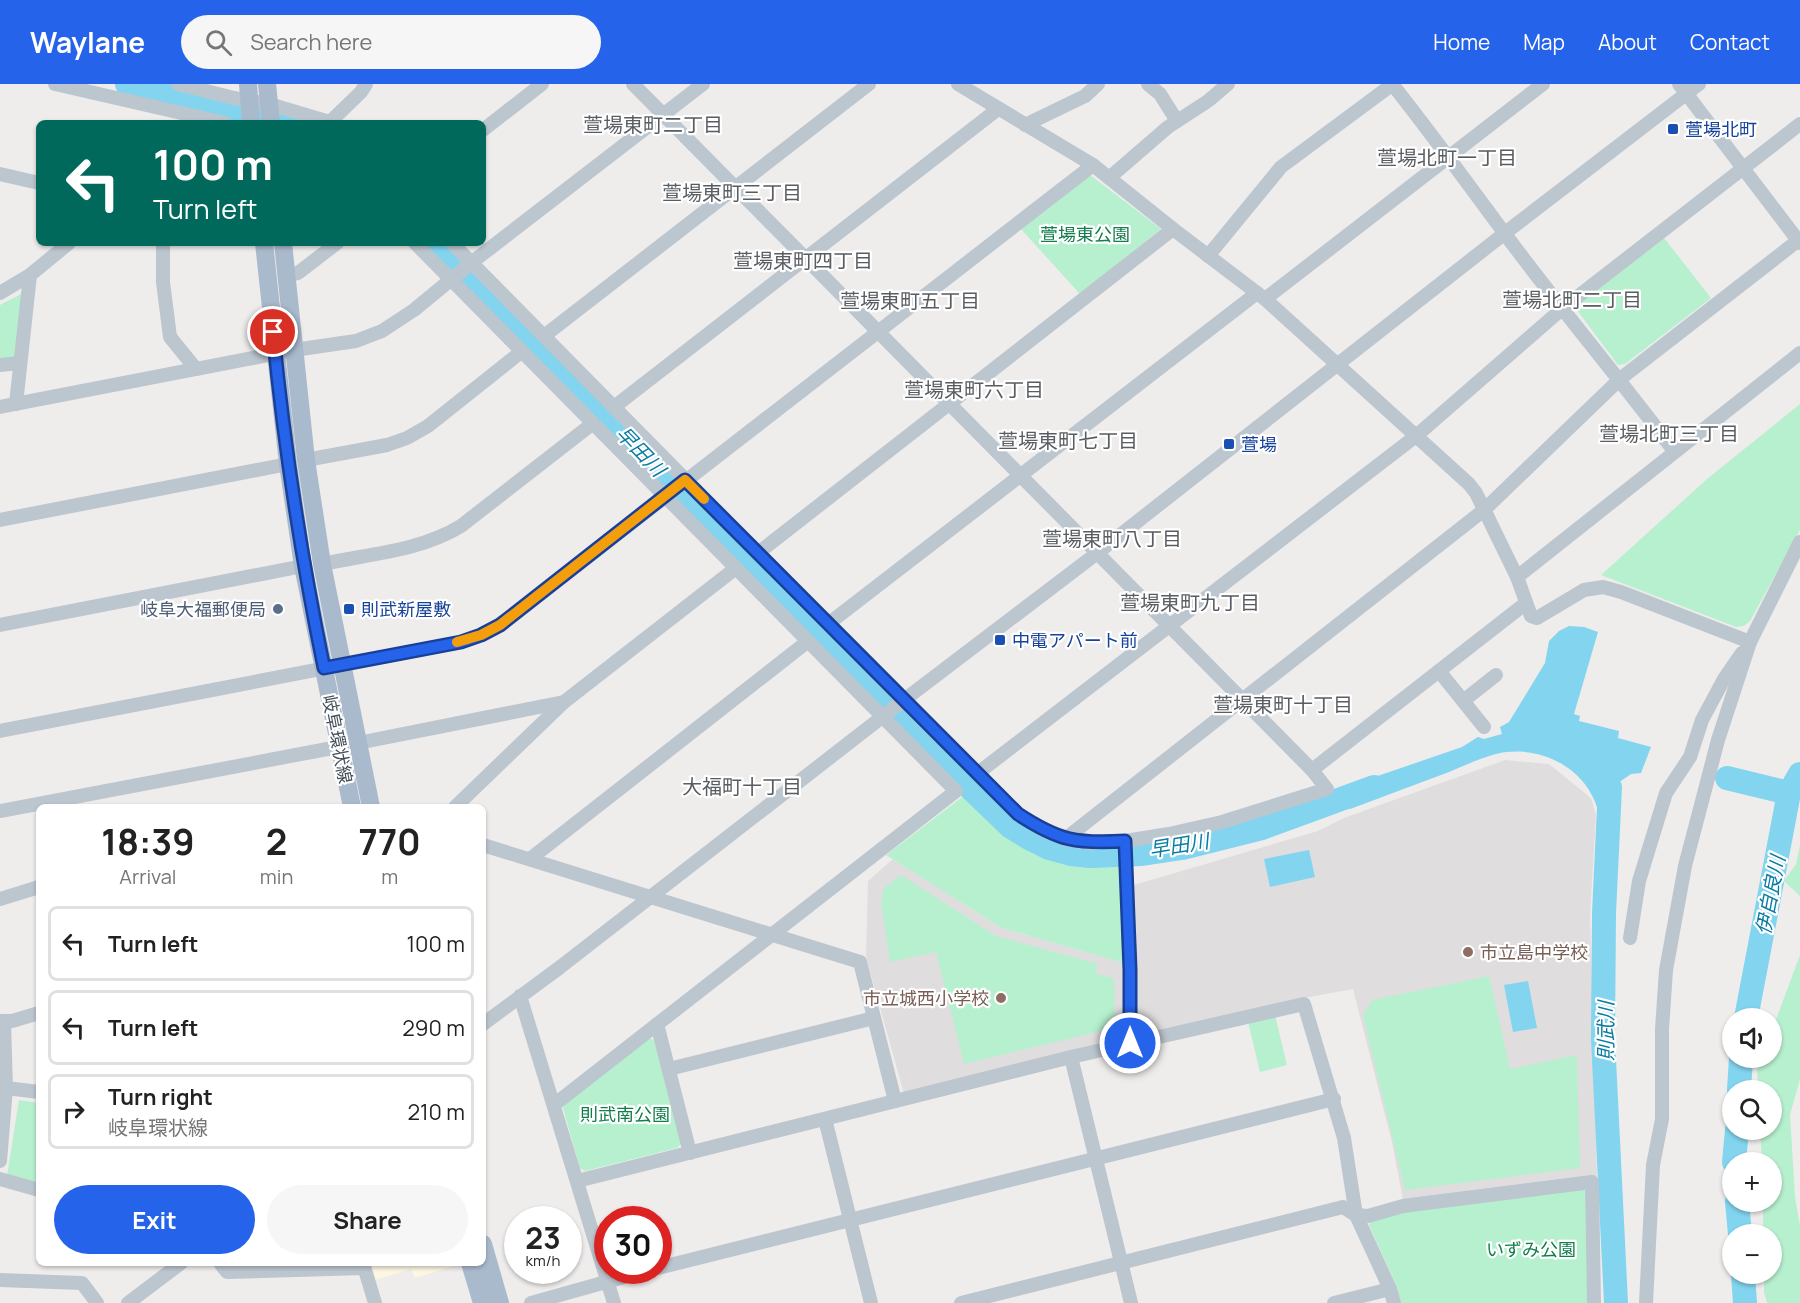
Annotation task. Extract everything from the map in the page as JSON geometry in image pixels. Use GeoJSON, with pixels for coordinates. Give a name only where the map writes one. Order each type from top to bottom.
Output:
{"type":"FeatureCollection","features":[{"type":"Feature","properties":{"kind":"main road"},"geometry":{"type":"LineString","coordinates":[[267,84],[270,112]]}},
{"type":"Feature","properties":{"kind":"main road","name":"岐阜環状線"},"geometry":{"type":"LineString","coordinates":[[264,246],[275,354],[297,462],[322,564],[369,804]]}},
{"type":"Feature","properties":{"kind":"main road","name":"岐阜環状線"},"geometry":{"type":"LineString","coordinates":[[283,246],[294,351],[303,567],[351,804]]}},
{"type":"Feature","properties":{"kind":"main road"},"geometry":{"type":"LineString","coordinates":[[486,1254],[500,1303]]}},
{"type":"Feature","properties":{"kind":"main road"},"geometry":{"type":"LineString","coordinates":[[471,1266],[482,1303]]}},
{"type":"Feature","properties":{"kind":"street"},"geometry":{"type":"LineString","coordinates":[[55,84],[212,120]]}},
{"type":"Feature","properties":{"kind":"street"},"geometry":{"type":"LineString","coordinates":[[178,84],[234,98],[270,112],[320,120]]}},
{"type":"Feature","properties":{"kind":"street"},"geometry":{"type":"LineString","coordinates":[[334,120],[366,84]]}},
{"type":"Feature","properties":{"kind":"street"},"geometry":{"type":"LineString","coordinates":[[486,128],[542,84]]}},
{"type":"Feature","properties":{"kind":"street"},"geometry":{"type":"LineString","coordinates":[[455,246],[684,481],[828,624],[902,702],[1018,814],[1041,830],[1065,839],[1089,843],[1125,843],[1222,822],[1328,789],[1312,770],[633,84]]}},
{"type":"Feature","properties":{"kind":"street"},"geometry":{"type":"LineString","coordinates":[[0,407],[275,354],[356,341],[382,331],[414,310],[703,84]]}},
{"type":"Feature","properties":{"kind":"street"},"geometry":{"type":"LineString","coordinates":[[544,336],[869,84]]}},
{"type":"Feature","properties":{"kind":"street"},"geometry":{"type":"LineString","coordinates":[[958,84],[1093,165],[1261,296],[1469,484],[1476,493],[1517,577],[1531,616],[1537,618],[1584,590],[1603,587],[1750,642]]}},
{"type":"Feature","properties":{"kind":"street"},"geometry":{"type":"LineString","coordinates":[[1025,125],[1085,96],[1098,84]]}},
{"type":"Feature","properties":{"kind":"street"},"geometry":{"type":"LineString","coordinates":[[1148,84],[1160,94],[1176,121]]}},
{"type":"Feature","properties":{"kind":"street"},"geometry":{"type":"LineString","coordinates":[[1109,178],[1176,121],[1208,101],[1228,84]]}},
{"type":"Feature","properties":{"kind":"street"},"geometry":{"type":"LineString","coordinates":[[1208,256],[1281,167],[1393,84],[1674,452]]}},
{"type":"Feature","properties":{"kind":"street"},"geometry":{"type":"LineString","coordinates":[[828,624],[1020,476],[1449,157],[1543,84]]}},
{"type":"Feature","properties":{"kind":"street"},"geometry":{"type":"LineString","coordinates":[[486,1022],[1096,554],[1505,233],[1682,89],[1699,84]]}},
{"type":"Feature","properties":{"kind":"street"},"geometry":{"type":"LineString","coordinates":[[1065,839],[1484,510],[1620,379],[1799,241],[1682,89]]}},
{"type":"Feature","properties":{"kind":"street"},"geometry":{"type":"LineString","coordinates":[[614,407],[998,108]]}},
{"type":"Feature","properties":{"kind":"street"},"geometry":{"type":"LineString","coordinates":[[978,773],[1416,436],[1563,308],[1800,124]]}},
{"type":"Feature","properties":{"kind":"street"},"geometry":{"type":"LineString","coordinates":[[0,730],[461,642],[500,625],[1093,165]]}},
{"type":"Feature","properties":{"kind":"street"},"geometry":{"type":"LineString","coordinates":[[0,174],[36,182]]}},
{"type":"Feature","properties":{"kind":"street"},"geometry":{"type":"LineString","coordinates":[[758,553],[1173,229]]}},
{"type":"Feature","properties":{"kind":"street"},"geometry":{"type":"LineString","coordinates":[[0,293],[30,275],[65,246]]}},
{"type":"Feature","properties":{"kind":"street"},"geometry":{"type":"LineString","coordinates":[[163,246],[163,282],[170,337],[196,369]]}},
{"type":"Feature","properties":{"kind":"street"},"geometry":{"type":"LineString","coordinates":[[286,275],[298,273],[333,246]]}},
{"type":"Feature","properties":{"kind":"street"},"geometry":{"type":"LineString","coordinates":[[418,246],[453,279],[592,424],[666,495],[807,642],[885,715],[956,791],[555,1104]]}},
{"type":"Feature","properties":{"kind":"street"},"geometry":{"type":"LineString","coordinates":[[16,404],[30,275]]}},
{"type":"Feature","properties":{"kind":"street"},"geometry":{"type":"LineString","coordinates":[[0,520],[387,445],[407,438],[428,426],[521,352]]}},
{"type":"Feature","properties":{"kind":"street"},"geometry":{"type":"LineString","coordinates":[[1517,577],[1800,353]]}},
{"type":"Feature","properties":{"kind":"street"},"geometry":{"type":"LineString","coordinates":[[0,365],[20,363]]}},
{"type":"Feature","properties":{"kind":"street"},"geometry":{"type":"LineString","coordinates":[[322,564],[428,543],[445,536],[592,424]]}},
{"type":"Feature","properties":{"kind":"street"},"geometry":{"type":"LineString","coordinates":[[1646,1303],[1653,1165],[1662,1119],[1662,1029],[1666,970],[1685,866],[1718,740],[1750,642],[1800,542]]}},
{"type":"Feature","properties":{"kind":"street"},"geometry":{"type":"LineString","coordinates":[[0,625],[303,567]]}},
{"type":"Feature","properties":{"kind":"street"},"geometry":{"type":"LineString","coordinates":[[458,804],[564,702],[736,568]]}},
{"type":"Feature","properties":{"kind":"street"},"geometry":{"type":"LineString","coordinates":[[1312,770],[1526,603]]}},
{"type":"Feature","properties":{"kind":"street"},"geometry":{"type":"LineString","coordinates":[[530,859],[807,642]]}},
{"type":"Feature","properties":{"kind":"street"},"geometry":{"type":"LineString","coordinates":[[1630,938],[1639,881],[1666,793],[1690,757],[1702,720],[1724,679],[1750,642]]}},
{"type":"Feature","properties":{"kind":"street"},"geometry":{"type":"LineString","coordinates":[[1439,671],[1484,727]]}},
{"type":"Feature","properties":{"kind":"street"},"geometry":{"type":"LineString","coordinates":[[1463,701],[1496,675]]}},
{"type":"Feature","properties":{"kind":"street"},"geometry":{"type":"LineString","coordinates":[[358,743],[564,702]]}},
{"type":"Feature","properties":{"kind":"street"},"geometry":{"type":"LineString","coordinates":[[37,804],[338,747]]}},
{"type":"Feature","properties":{"kind":"street"},"geometry":{"type":"LineString","coordinates":[[0,811],[36,804]]}},
{"type":"Feature","properties":{"kind":"street"},"geometry":{"type":"LineString","coordinates":[[1125,843],[1130,970],[1130,1043]]}},
{"type":"Feature","properties":{"kind":"street"},"geometry":{"type":"LineString","coordinates":[[486,846],[860,962],[895,1101]]}},
{"type":"Feature","properties":{"kind":"street"},"geometry":{"type":"LineString","coordinates":[[0,899],[36,888]]}},
{"type":"Feature","properties":{"kind":"street"},"geometry":{"type":"LineString","coordinates":[[520,996],[555,1104],[594,1238]]}},
{"type":"Feature","properties":{"kind":"street"},"geometry":{"type":"LineString","coordinates":[[577,1181],[1071,1057],[1304,1004],[1344,1138],[1356,1215],[1392,1296],[1334,1303]]}},
{"type":"Feature","properties":{"kind":"street"},"geometry":{"type":"LineString","coordinates":[[0,1161],[6,1088],[2,1022],[36,1014]]}},
{"type":"Feature","properties":{"kind":"street"},"geometry":{"type":"LineString","coordinates":[[669,1069],[874,1018]]}},
{"type":"Feature","properties":{"kind":"street"},"geometry":{"type":"LineString","coordinates":[[657,1024],[690,1153]]}},
{"type":"Feature","properties":{"kind":"street"},"geometry":{"type":"LineString","coordinates":[[1071,1057],[1131,1303]]}},
{"type":"Feature","properties":{"kind":"street"},"geometry":{"type":"LineString","coordinates":[[6,1088],[36,1092]]}},
{"type":"Feature","properties":{"kind":"street"},"geometry":{"type":"LineString","coordinates":[[672,1265],[850,1222],[1334,1099]]}},
{"type":"Feature","properties":{"kind":"street"},"geometry":{"type":"LineString","coordinates":[[825,1119],[871,1303]]}},
{"type":"Feature","properties":{"kind":"street"},"geometry":{"type":"LineString","coordinates":[[0,1179],[36,1189]]}},
{"type":"Feature","properties":{"kind":"street"},"geometry":{"type":"LineString","coordinates":[[962,1303],[1343,1207],[1356,1215],[1368,1216],[1403,1206],[1592,1182],[1594,1303]]}},
{"type":"Feature","properties":{"kind":"street"},"geometry":{"type":"LineString","coordinates":[[128,1303],[177,1266]]}},
{"type":"Feature","properties":{"kind":"street"},"geometry":{"type":"LineString","coordinates":[[222,1266],[227,1272],[344,1266]]}},
{"type":"Feature","properties":{"kind":"street"},"geometry":{"type":"LineString","coordinates":[[363,1266],[375,1303]]}},
{"type":"Feature","properties":{"kind":"street"},"geometry":{"type":"LineString","coordinates":[[0,1280],[82,1283],[97,1303]]}},
{"type":"Feature","properties":{"kind":"street"},"geometry":{"type":"LineString","coordinates":[[531,1303],[597,1284]]}},
{"type":"Feature","properties":{"kind":"street"},"geometry":{"type":"LineString","coordinates":[[608,1284],[614,1303]]}},
{"type":"Feature","properties":{"kind":"shaded area","name":"市立島中学校"},"geometry":{"type":"Polygon","coordinates":[[[1505,760],[1549,764],[1591,798],[1596,815],[1590,915],[1597,1178],[1403,1200],[1392,1142],[1353,989],[1139,1036],[1134,1031],[1134,885],[1318,831],[1344,818],[1505,760]]]}},
{"type":"Feature","properties":{"kind":"shaded area","name":"市立城西小学校"},"geometry":{"type":"Polygon","coordinates":[[[893,859],[1002,928],[1124,963],[1125,1032],[1121,1040],[904,1094],[866,957],[868,881],[893,859]]]}},
{"type":"Feature","properties":{"kind":"shaded area"},"geometry":{"type":"Polygon","coordinates":[[[371,1266],[454,1266],[415,1278],[411,1269],[375,1280],[371,1266]]]}},
{"type":"Feature","properties":{"kind":"green space","name":"萱場東公園"},"geometry":{"type":"Polygon","coordinates":[[[1090,175],[1161,229],[1080,294],[1020,228],[1090,175]]]}},
{"type":"Feature","properties":{"kind":"green space"},"geometry":{"type":"Polygon","coordinates":[[[1664,238],[1711,298],[1625,364],[1618,365],[1577,310],[1576,305],[1664,238]]]}},
{"type":"Feature","properties":{"kind":"green space"},"geometry":{"type":"Polygon","coordinates":[[[23,293],[19,364],[0,367],[0,305],[23,293]]]}},
{"type":"Feature","properties":{"kind":"green space"},"geometry":{"type":"Polygon","coordinates":[[[1800,404],[1800,530],[1750,621],[1744,626],[1736,627],[1601,575],[1707,479],[1800,404]]]}},
{"type":"Feature","properties":{"kind":"green space"},"geometry":{"type":"Polygon","coordinates":[[[965,795],[1000,832],[1018,844],[1070,863],[1121,864],[1124,963],[1002,928],[886,855],[965,795]]]}},
{"type":"Feature","properties":{"kind":"green space"},"geometry":{"type":"Polygon","coordinates":[[[1800,845],[1800,896],[1784,881],[1796,864],[1800,845]]]}},
{"type":"Feature","properties":{"kind":"green space"},"geometry":{"type":"Polygon","coordinates":[[[901,875],[996,936],[1098,964],[1095,973],[1114,979],[1115,1023],[1109,1029],[964,1064],[936,952],[890,962],[881,902],[884,888],[901,875]]]}},
{"type":"Feature","properties":{"kind":"green space"},"geometry":{"type":"Polygon","coordinates":[[[1800,955],[1800,1079],[1790,1115],[1795,1197],[1800,1226],[1800,1303],[1767,1303],[1764,1292],[1764,1284],[1782,1284],[1782,1224],[1763,1224],[1763,1212],[1782,1212],[1782,1152],[1761,1152],[1761,1140],[1782,1140],[1782,1080],[1758,1080],[1757,1069],[1782,1068],[1780,1008],[1800,955]]]}},
{"type":"Feature","properties":{"kind":"green space"},"geometry":{"type":"Polygon","coordinates":[[[1489,976],[1510,1069],[1577,1055],[1580,1168],[1405,1190],[1363,1016],[1372,1000],[1489,976]]]}},
{"type":"Feature","properties":{"kind":"green space"},"geometry":{"type":"Polygon","coordinates":[[[1275,1015],[1287,1065],[1260,1072],[1248,1022],[1275,1015]]]}},
{"type":"Feature","properties":{"kind":"green space","name":"則武南公園"},"geometry":{"type":"Polygon","coordinates":[[[648,1038],[654,1040],[681,1144],[677,1148],[585,1171],[580,1168],[564,1105],[648,1038]]]}},
{"type":"Feature","properties":{"kind":"green space"},"geometry":{"type":"Polygon","coordinates":[[[19,1100],[36,1103],[36,1182],[7,1176],[19,1100]]]}},
{"type":"Feature","properties":{"kind":"green space","name":"いずみ公園"},"geometry":{"type":"Polygon","coordinates":[[[1583,1189],[1588,1193],[1589,1303],[1401,1303],[1397,1287],[1369,1225],[1371,1220],[1403,1210],[1583,1189]]]}},
{"type":"Feature","properties":{"kind":"water"},"geometry":{"type":"Polygon","coordinates":[[[1569,626],[1584,627],[1598,632],[1574,714],[1580,716],[1579,721],[1619,731],[1618,738],[1651,747],[1641,773],[1631,774],[1618,783],[1615,817],[1600,819],[1587,787],[1563,764],[1531,753],[1514,752],[1484,758],[1350,809],[1337,790],[1462,747],[1478,737],[1484,739],[1502,734],[1500,727],[1509,722],[1545,663],[1549,641],[1559,631],[1569,626]]]}},
{"type":"Feature","properties":{"kind":"water"},"geometry":{"type":"Polygon","coordinates":[[[1309,850],[1315,877],[1270,887],[1264,859],[1309,850]]]}},
{"type":"Feature","properties":{"kind":"water"},"geometry":{"type":"Polygon","coordinates":[[[1528,981],[1537,1028],[1513,1032],[1504,985],[1528,981]]]}},
{"type":"Feature","properties":{"kind":"waterway","name":"早田川"},"geometry":{"type":"LineString","coordinates":[[127,84],[285,120]]}},
{"type":"Feature","properties":{"kind":"waterway","name":"早田川"},"geometry":{"type":"LineString","coordinates":[[442,246],[870,682],[962,780],[1011,827],[1029,838],[1049,848],[1071,854],[1090,856],[1142,854],[1182,848],[1262,828],[1374,787]]}},
{"type":"Feature","properties":{"kind":"waterway","name":"伊自良川"},"geometry":{"type":"LineString","coordinates":[[1748,1008],[1789,793],[1800,774]]}},
{"type":"Feature","properties":{"kind":"waterway","name":"早田川"},"geometry":{"type":"LineString","coordinates":[[1727,778],[1789,793]]}},
{"type":"Feature","properties":{"kind":"waterway","name":"則武川"},"geometry":{"type":"LineString","coordinates":[[1610,787],[1604,913],[1603,1039],[1616,1303]]}},
{"type":"Feature","properties":{"kind":"waterway","name":"伊自良川"},"geometry":{"type":"LineString","coordinates":[[1740,1068],[1740,1080]]}},
{"type":"Feature","properties":{"kind":"waterway","name":"伊自良川"},"geometry":{"type":"LineString","coordinates":[[1735,1152],[1736,1140]]}},
{"type":"Feature","properties":{"kind":"waterway","name":"伊自良川"},"geometry":{"type":"LineString","coordinates":[[1738,1212],[1739,1224]]}},
{"type":"Feature","properties":{"kind":"waterway","name":"伊自良川"},"geometry":{"type":"LineString","coordinates":[[1744,1284],[1745,1303]]}},
{"type":"Feature","properties":{"kind":"slow traffic"},"geometry":{"type":"LineString","coordinates":[[457,642],[481,635],[500,625],[685,480],[704,499]]}},
{"type":"Feature","properties":{"kind":"place","name":"萱場北町"},"geometry":{"type":"Point","coordinates":[1673,129]}},
{"type":"Feature","properties":{"kind":"place","name":"萱場"},"geometry":{"type":"Point","coordinates":[1229,444]}},
{"type":"Feature","properties":{"kind":"place","name":"岐阜大福郵便局"},"geometry":{"type":"Point","coordinates":[278,609]}},
{"type":"Feature","properties":{"kind":"place","name":"則武新屋敷"},"geometry":{"type":"Point","coordinates":[349,609]}},
{"type":"Feature","properties":{"kind":"place","name":"中電アパート前"},"geometry":{"type":"Point","coordinates":[1000,640]}},
{"type":"Feature","properties":{"kind":"place","name":"市立島中学校"},"geometry":{"type":"Point","coordinates":[1468,952]}},
{"type":"Feature","properties":{"kind":"place","name":"市立城西小学校"},"geometry":{"type":"Point","coordinates":[1001,998]}},
{"type":"Feature","properties":{"kind":"district","name":"萱場東町二丁目"},"geometry":{"type":"Point","coordinates":[653,124]}},
{"type":"Feature","properties":{"kind":"district","name":"萱場北町一丁目"},"geometry":{"type":"Point","coordinates":[1447,157]}},
{"type":"Feature","properties":{"kind":"district","name":"萱場東町三丁目"},"geometry":{"type":"Point","coordinates":[732,192]}},
{"type":"Feature","properties":{"kind":"district","name":"萱場東町四丁目"},"geometry":{"type":"Point","coordinates":[803,260]}},
{"type":"Feature","properties":{"kind":"district","name":"萱場北町二丁目"},"geometry":{"type":"Point","coordinates":[1572,299]}},
{"type":"Feature","properties":{"kind":"district","name":"萱場東町五丁目"},"geometry":{"type":"Point","coordinates":[910,300]}},
{"type":"Feature","properties":{"kind":"district","name":"萱場東町六丁目"},"geometry":{"type":"Point","coordinates":[974,389]}},
{"type":"Feature","properties":{"kind":"district","name":"萱場北町三丁目"},"geometry":{"type":"Point","coordinates":[1669,433]}},
{"type":"Feature","properties":{"kind":"district","name":"萱場東町七丁目"},"geometry":{"type":"Point","coordinates":[1068,440]}},
{"type":"Feature","properties":{"kind":"district","name":"萱場東町八丁目"},"geometry":{"type":"Point","coordinates":[1112,538]}},
{"type":"Feature","properties":{"kind":"district","name":"萱場東町九丁目"},"geometry":{"type":"Point","coordinates":[1190,602]}},
{"type":"Feature","properties":{"kind":"district","name":"萱場東町十丁目"},"geometry":{"type":"Point","coordinates":[1283,704]}},
{"type":"Feature","properties":{"kind":"district","name":"大福町十丁目"},"geometry":{"type":"Point","coordinates":[742,786]}},
{"type":"Feature","properties":{"kind":"route"},"geometry":{"type":"LineString","coordinates":[[273,332],[288,464],[303,567],[324,668],[461,642],[481,635],[500,625],[685,480],[1018,814],[1041,830],[1065,839],[1089,843],[1125,841],[1130,970],[1130,1043]]}}]}
